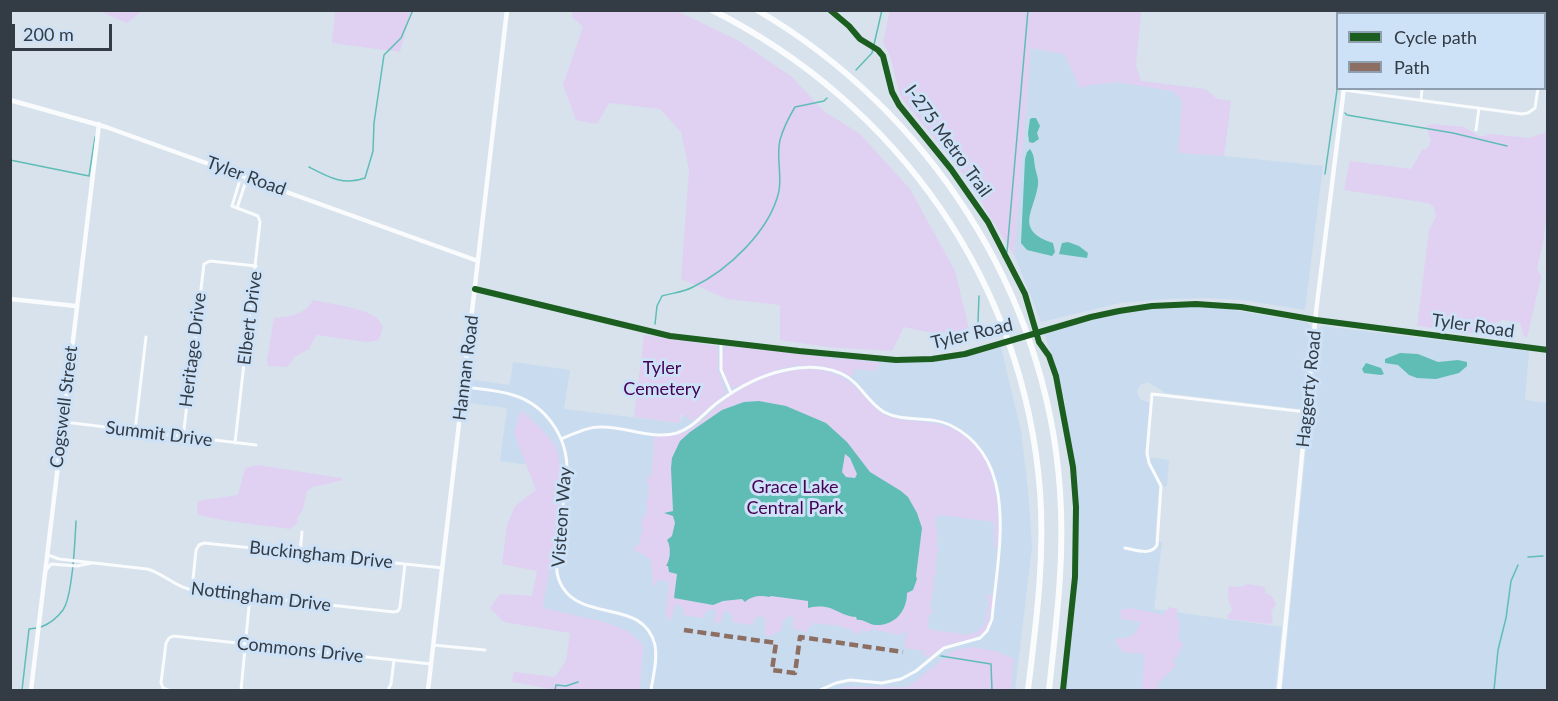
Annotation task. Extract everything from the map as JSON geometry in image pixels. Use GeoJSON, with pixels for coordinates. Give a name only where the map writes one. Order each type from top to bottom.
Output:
{"type":"FeatureCollection","features":[{"type":"Feature","properties":{"kind":"highway"},"geometry":{"type":"LineString","coordinates":[[712,10],[794,58],[833,89],[871,124],[903,159],[939,206],[986,288],[998,315],[1022,387],[1039,479],[1040,574],[1028,690]]}},
{"type":"Feature","properties":{"kind":"highway"},"geometry":{"type":"LineString","coordinates":[[757,10],[819,52],[880,104],[915,140],[968,213],[1014,300],[1044,391],[1059,475],[1062,524],[1061,573],[1049,690]]}},
{"type":"Feature","properties":{"kind":"street","name":"Hannan Road"},"geometry":{"type":"LineString","coordinates":[[428,690],[507,10]]}},
{"type":"Feature","properties":{"kind":"street"},"geometry":{"type":"LineString","coordinates":[[1546,34],[1548,18]]}},
{"type":"Feature","properties":{"kind":"street","name":"Haggerty Road"},"geometry":{"type":"LineString","coordinates":[[1279,690],[1306,412],[1344,90]]}},
{"type":"Feature","properties":{"kind":"street"},"geometry":{"type":"LineString","coordinates":[[1350,90],[1522,114],[1533,109],[1537,103],[1538,90]]}},
{"type":"Feature","properties":{"kind":"street"},"geometry":{"type":"LineString","coordinates":[[1374,94],[1375,90]]}},
{"type":"Feature","properties":{"kind":"street"},"geometry":{"type":"LineString","coordinates":[[1420,100],[1422,90]]}},
{"type":"Feature","properties":{"kind":"street","name":"Tyler Road"},"geometry":{"type":"LineString","coordinates":[[10,100],[99,124],[478,261]]}},
{"type":"Feature","properties":{"kind":"street"},"geometry":{"type":"LineString","coordinates":[[1476,130],[1479,108]]}},
{"type":"Feature","properties":{"kind":"street","name":"Cogswell Street"},"geometry":{"type":"LineString","coordinates":[[31,690],[99,124]]}},
{"type":"Feature","properties":{"kind":"street"},"geometry":{"type":"LineString","coordinates":[[238,174],[239,183],[232,204],[236,207],[248,177]]}},
{"type":"Feature","properties":{"kind":"street","name":"Elbert Drive"},"geometry":{"type":"LineString","coordinates":[[235,443],[260,218],[236,207]]}},
{"type":"Feature","properties":{"kind":"street","name":"Heritage Drive"},"geometry":{"type":"LineString","coordinates":[[183,437],[204,264],[210,261],[256,266]]}},
{"type":"Feature","properties":{"kind":"street","name":"Tyler Road"},"geometry":{"type":"LineString","coordinates":[[475,289],[643,330],[722,342],[846,356],[911,360],[956,356],[1105,313],[1179,304],[1233,306],[1316,320],[1548,350]]}},
{"type":"Feature","properties":{"kind":"street"},"geometry":{"type":"LineString","coordinates":[[10,299],[76,306]]}},
{"type":"Feature","properties":{"kind":"street"},"geometry":{"type":"LineString","coordinates":[[135,431],[146,337]]}},
{"type":"Feature","properties":{"kind":"street"},"geometry":{"type":"LineString","coordinates":[[722,342],[721,370],[731,393]]}},
{"type":"Feature","properties":{"kind":"street"},"geometry":{"type":"LineString","coordinates":[[561,439],[586,429],[601,427],[659,434],[676,433],[692,425],[731,393],[766,376],[788,369],[812,368],[836,372],[852,380],[875,406],[898,418],[948,424],[977,444],[989,461],[995,478],[1000,519],[992,619],[986,633],[975,640],[944,648],[901,679],[885,682],[850,680],[820,690]]}},
{"type":"Feature","properties":{"kind":"street","name":"Visteon Way"},"geometry":{"type":"LineString","coordinates":[[464,387],[504,392],[527,400],[546,416],[561,439],[567,469],[556,558],[559,581],[567,593],[578,602],[590,608],[624,613],[638,620],[647,629],[655,646],[651,690]]}},
{"type":"Feature","properties":{"kind":"street"},"geometry":{"type":"LineString","coordinates":[[1125,548],[1150,552],[1157,545],[1161,486],[1149,463],[1147,453],[1152,394],[1306,412]]}},
{"type":"Feature","properties":{"kind":"street","name":"Summit Drive"},"geometry":{"type":"LineString","coordinates":[[62,422],[256,445]]}},
{"type":"Feature","properties":{"kind":"street"},"geometry":{"type":"LineString","coordinates":[[300,553],[302,532]]}},
{"type":"Feature","properties":{"kind":"street","name":"Buckingham Drive"},"geometry":{"type":"LineString","coordinates":[[192,590],[196,552],[199,545],[207,543],[443,568]]}},
{"type":"Feature","properties":{"kind":"street","name":"Nottingham Drive"},"geometry":{"type":"LineString","coordinates":[[47,554],[59,559],[151,570],[178,586],[192,590],[398,611],[405,564]]}},
{"type":"Feature","properties":{"kind":"street","name":"Nottingham Drive"},"geometry":{"type":"LineString","coordinates":[[45,571],[51,564],[76,566],[93,563]]}},
{"type":"Feature","properties":{"kind":"street"},"geometry":{"type":"LineString","coordinates":[[241,690],[250,596]]}},
{"type":"Feature","properties":{"kind":"street","name":"Commons Drive"},"geometry":{"type":"LineString","coordinates":[[168,690],[163,688],[162,681],[166,643],[169,638],[176,636],[431,664]]}},
{"type":"Feature","properties":{"kind":"street"},"geometry":{"type":"LineString","coordinates":[[433,645],[485,650]]}},
{"type":"Feature","properties":{"kind":"street"},"geometry":{"type":"LineString","coordinates":[[388,690],[394,660]]}},
{"type":"Feature","properties":{"kind":"shaded area"},"geometry":{"type":"Polygon","coordinates":[[[1030,48],[1136,66],[1141,81],[1205,89],[1217,99],[1231,101],[1224,156],[1323,166],[1305,310],[1242,300],[1166,299],[1120,303],[1041,322],[1014,255],[1030,48]]]}},
{"type":"Feature","properties":{"kind":"shaded area"},"geometry":{"type":"Polygon","coordinates":[[[1032,118],[1036,118],[1040,126],[1037,133],[1039,139],[1033,143],[1029,142],[1028,133],[1032,118]]]}},
{"type":"Feature","properties":{"kind":"shaded area"},"geometry":{"type":"Polygon","coordinates":[[[1030,149],[1034,157],[1038,183],[1029,219],[1030,226],[1041,238],[1053,243],[1055,252],[1052,256],[1027,250],[1021,243],[1025,159],[1030,149]]]}},
{"type":"Feature","properties":{"kind":"shaded area"},"geometry":{"type":"Polygon","coordinates":[[[1068,242],[1088,253],[1087,258],[1059,254],[1062,243],[1068,242]]]}},
{"type":"Feature","properties":{"kind":"shaded area"},"geometry":{"type":"Polygon","coordinates":[[[1176,306],[1221,308],[1306,322],[1311,326],[1303,404],[1299,409],[1166,393],[1148,382],[1140,385],[1137,391],[1140,399],[1150,403],[1145,457],[1169,460],[1167,486],[1159,488],[1155,541],[1162,542],[1154,609],[1282,627],[1275,690],[1066,690],[1079,565],[1077,496],[1065,403],[1059,376],[1044,333],[1106,315],[1176,306]]]}},
{"type":"Feature","properties":{"kind":"shaded area"},"geometry":{"type":"Polygon","coordinates":[[[1322,326],[1529,351],[1525,400],[1547,403],[1547,690],[1282,690],[1318,329],[1322,326]]]}},
{"type":"Feature","properties":{"kind":"shaded area"},"geometry":{"type":"Polygon","coordinates":[[[707,345],[903,363],[933,362],[964,357],[1001,347],[1021,431],[1032,547],[1015,690],[573,690],[584,621],[538,614],[559,469],[500,461],[507,408],[463,402],[466,379],[510,385],[513,362],[570,370],[564,409],[680,423],[707,345]]]}},
{"type":"Feature","properties":{"kind":"shaded area"},"geometry":{"type":"Polygon","coordinates":[[[1400,353],[1418,354],[1438,362],[1458,360],[1467,362],[1467,366],[1459,373],[1436,379],[1417,378],[1409,375],[1398,365],[1385,363],[1385,359],[1400,353]]]}},
{"type":"Feature","properties":{"kind":"shaded area"},"geometry":{"type":"Polygon","coordinates":[[[1366,363],[1381,368],[1384,374],[1364,373],[1362,369],[1366,363]]]}},
{"type":"Feature","properties":{"kind":"shaded area","name":"Grace Lake Central Park"},"geometry":{"type":"Polygon","coordinates":[[[759,401],[786,406],[826,423],[847,442],[870,472],[908,497],[922,528],[917,579],[913,590],[907,593],[905,606],[894,620],[875,625],[829,608],[808,608],[808,601],[771,596],[756,596],[745,602],[742,599],[723,601],[713,605],[674,598],[677,574],[669,572],[666,566],[670,553],[667,540],[672,536],[675,523],[673,516],[664,513],[673,511],[672,458],[680,441],[690,432],[722,410],[744,402],[759,401]],[[845,454],[842,472],[846,477],[855,478],[857,474],[850,458],[845,454]]]}},
{"type":"Feature","properties":{"kind":"green space"},"geometry":{"type":"Polygon","coordinates":[[[890,10],[1141,11],[1136,66],[1141,81],[1205,89],[1217,99],[1231,101],[1224,156],[1178,153],[1182,101],[1173,91],[1117,82],[1080,88],[1064,54],[1031,48],[1014,256],[968,180],[900,96],[890,55],[883,43],[890,10]]]}},
{"type":"Feature","properties":{"kind":"green space"},"geometry":{"type":"Polygon","coordinates":[[[99,11],[142,11],[127,23],[99,11]]]}},
{"type":"Feature","properties":{"kind":"green space"},"geometry":{"type":"Polygon","coordinates":[[[335,11],[411,11],[400,52],[332,43],[335,11]]]}},
{"type":"Feature","properties":{"kind":"green space"},"geometry":{"type":"Polygon","coordinates":[[[573,11],[677,11],[739,41],[792,77],[824,111],[860,134],[910,189],[955,271],[970,333],[933,333],[904,327],[892,351],[828,347],[780,340],[780,305],[727,299],[681,279],[689,170],[681,132],[660,109],[609,103],[597,124],[576,120],[563,85],[583,27],[572,17],[573,11]]]}},
{"type":"Feature","properties":{"kind":"green space"},"geometry":{"type":"Polygon","coordinates":[[[1433,124],[1464,127],[1479,136],[1491,134],[1529,138],[1544,133],[1547,128],[1547,210],[1537,268],[1541,277],[1527,338],[1524,336],[1520,323],[1503,320],[1489,326],[1488,335],[1417,326],[1429,231],[1436,216],[1434,207],[1428,203],[1344,190],[1350,161],[1411,169],[1422,150],[1428,148],[1431,140],[1426,126],[1433,124]]]}},
{"type":"Feature","properties":{"kind":"green space"},"geometry":{"type":"Polygon","coordinates":[[[313,300],[352,308],[372,315],[379,320],[382,326],[379,340],[367,342],[316,335],[309,349],[294,357],[286,367],[268,366],[274,318],[301,312],[313,300]]]}},
{"type":"Feature","properties":{"kind":"green space","name":"Tyler Cemetery"},"geometry":{"type":"Polygon","coordinates":[[[644,335],[716,346],[718,370],[726,393],[693,421],[681,414],[680,423],[634,417],[644,335]]]}},
{"type":"Feature","properties":{"kind":"green space"},"geometry":{"type":"Polygon","coordinates":[[[726,346],[833,358],[838,361],[839,358],[881,363],[877,371],[855,369],[852,377],[832,368],[800,365],[778,369],[733,388],[722,368],[722,356],[726,346]]]}},
{"type":"Feature","properties":{"kind":"green space","name":"Grace Lake Central Park"},"geometry":{"type":"Polygon","coordinates":[[[809,369],[840,376],[858,389],[876,409],[886,416],[899,420],[933,423],[954,430],[970,440],[982,454],[990,470],[995,489],[997,547],[991,549],[994,547],[994,522],[939,515],[935,520],[937,530],[940,531],[937,532],[937,549],[940,551],[937,553],[935,570],[938,572],[935,573],[933,590],[935,591],[932,593],[930,609],[933,610],[932,614],[929,614],[928,627],[932,630],[954,633],[956,631],[957,634],[978,631],[984,626],[989,599],[986,598],[987,594],[993,597],[988,625],[984,632],[974,638],[946,645],[928,658],[920,653],[924,651],[904,648],[907,632],[903,631],[902,639],[901,635],[870,629],[870,632],[861,630],[860,634],[843,626],[812,623],[812,627],[808,626],[808,632],[793,629],[793,617],[788,616],[786,620],[783,619],[781,632],[775,631],[775,636],[765,635],[765,617],[757,616],[753,625],[732,622],[733,616],[730,612],[724,611],[721,623],[714,622],[716,610],[709,609],[705,612],[704,618],[683,615],[682,606],[675,605],[670,621],[667,621],[668,617],[665,616],[669,582],[657,580],[655,586],[653,585],[651,561],[645,555],[634,551],[636,545],[639,545],[643,527],[642,518],[645,517],[647,504],[644,502],[647,501],[648,477],[651,476],[653,462],[650,461],[653,459],[654,437],[674,436],[690,430],[731,395],[752,383],[786,372],[809,369]]]}},
{"type":"Feature","properties":{"kind":"green space"},"geometry":{"type":"Polygon","coordinates":[[[521,410],[550,438],[556,448],[559,463],[557,526],[543,608],[604,622],[628,631],[643,645],[640,690],[546,690],[546,688],[512,682],[514,672],[555,677],[566,661],[570,633],[504,622],[490,608],[500,594],[532,596],[537,571],[502,564],[507,525],[515,506],[536,490],[514,433],[521,410]]]}},
{"type":"Feature","properties":{"kind":"green space"},"geometry":{"type":"Polygon","coordinates":[[[258,465],[343,480],[313,487],[307,491],[298,522],[290,529],[198,515],[198,501],[238,495],[245,468],[258,465]]]}},
{"type":"Feature","properties":{"kind":"green space"},"geometry":{"type":"Polygon","coordinates":[[[1248,584],[1265,587],[1265,593],[1274,600],[1276,604],[1271,612],[1273,622],[1270,624],[1228,619],[1227,616],[1233,610],[1228,599],[1229,586],[1241,587],[1248,584]]]}},
{"type":"Feature","properties":{"kind":"green space"},"geometry":{"type":"Polygon","coordinates":[[[1169,607],[1177,609],[1177,619],[1180,622],[1178,638],[1183,644],[1173,661],[1176,666],[1159,682],[1156,690],[1142,690],[1144,654],[1123,652],[1116,643],[1116,638],[1132,636],[1141,622],[1121,619],[1120,610],[1131,608],[1163,615],[1169,607]]]}},
{"type":"Feature","properties":{"kind":"green space"},"geometry":{"type":"Polygon","coordinates":[[[972,647],[996,651],[1014,659],[1011,690],[841,690],[842,687],[908,687],[954,650],[972,647]]]}},
{"type":"Feature","properties":{"kind":"waterway"},"geometry":{"type":"LineString","coordinates":[[309,167],[343,181],[365,178],[373,151],[374,123],[384,55],[401,38],[413,10]]}},
{"type":"Feature","properties":{"kind":"waterway"},"geometry":{"type":"LineString","coordinates":[[856,70],[872,53],[882,10]]}},
{"type":"Feature","properties":{"kind":"waterway"},"geometry":{"type":"LineString","coordinates":[[1003,257],[1007,252],[1028,10]]}},
{"type":"Feature","properties":{"kind":"waterway"},"geometry":{"type":"LineString","coordinates":[[1325,174],[1337,90]]}},
{"type":"Feature","properties":{"kind":"waterway"},"geometry":{"type":"LineString","coordinates":[[655,324],[657,306],[662,296],[686,290],[706,280],[733,260],[757,234],[767,220],[779,191],[779,146],[788,119],[795,107],[824,101],[827,98]]}},
{"type":"Feature","properties":{"kind":"waterway"},"geometry":{"type":"LineString","coordinates":[[1345,113],[1453,133],[1507,146]]}},
{"type":"Feature","properties":{"kind":"waterway"},"geometry":{"type":"LineString","coordinates":[[10,160],[89,176],[95,137]]}},
{"type":"Feature","properties":{"kind":"waterway"},"geometry":{"type":"LineString","coordinates":[[978,322],[979,296]]}},
{"type":"Feature","properties":{"kind":"waterway"},"geometry":{"type":"LineString","coordinates":[[41,627],[58,616],[66,603],[73,568],[76,521]]}},
{"type":"Feature","properties":{"kind":"waterway"},"geometry":{"type":"LineString","coordinates":[[1528,557],[1543,556]]}},
{"type":"Feature","properties":{"kind":"waterway"},"geometry":{"type":"LineString","coordinates":[[1494,690],[1498,650],[1506,618],[1511,581],[1518,565]]}},
{"type":"Feature","properties":{"kind":"waterway"},"geometry":{"type":"LineString","coordinates":[[22,690],[29,629],[36,628]]}},
{"type":"Feature","properties":{"kind":"waterway"},"geometry":{"type":"LineString","coordinates":[[941,656],[991,664],[992,690]]}},
{"type":"Feature","properties":{"kind":"waterway"},"geometry":{"type":"LineString","coordinates":[[555,690],[556,685],[566,686],[578,682]]}},
{"type":"Feature","properties":{"kind":"marked path"},"geometry":{"type":"LineString","coordinates":[[684,630],[776,643],[772,670],[795,673],[800,637],[903,652]]}},
{"type":"Feature","properties":{"kind":"cycle path","name":"I-275 Metro Trail"},"geometry":{"type":"LineString","coordinates":[[830,10],[860,39],[878,50],[883,56],[892,92],[899,105],[951,169],[988,222],[1025,294],[1039,342],[1049,356],[1056,376],[1073,467],[1076,507],[1075,577],[1063,690]]}},
{"type":"Feature","properties":{"kind":"cycle path"},"geometry":{"type":"LineString","coordinates":[[475,289],[670,336],[896,360],[932,359],[965,354],[1119,311],[1152,306],[1196,304],[1241,307],[1316,320],[1548,350]]}}]}
